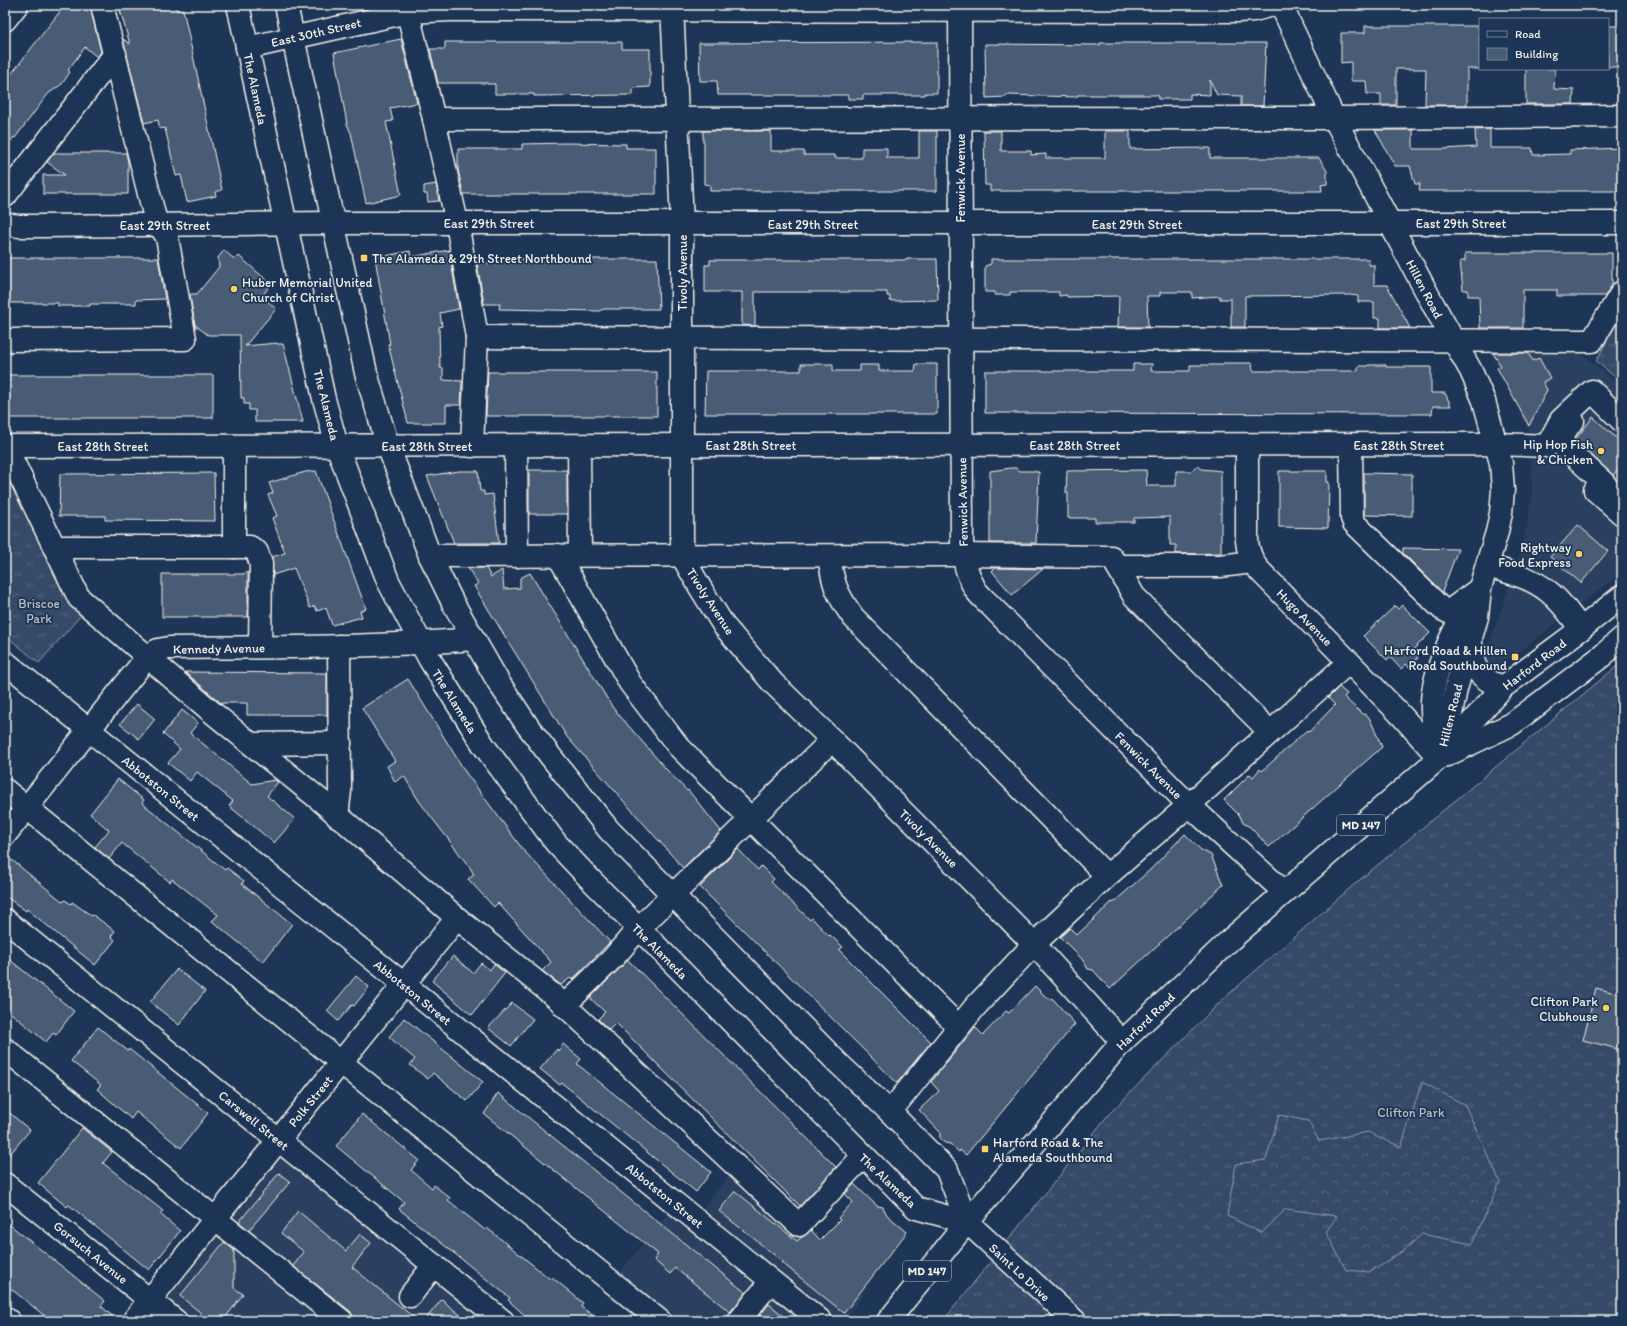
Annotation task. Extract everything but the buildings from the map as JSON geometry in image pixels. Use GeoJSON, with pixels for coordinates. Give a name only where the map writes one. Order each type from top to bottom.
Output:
{"type":"FeatureCollection","features":[{"type":"Feature","properties":{"kind":"street"},"geometry":{"type":"LineString","coordinates":[[5,20],[17,5]]}},
{"type":"Feature","properties":{"kind":"street"},"geometry":{"type":"LineString","coordinates":[[5,340],[185,339],[167,237],[161,225],[155,218],[102,5]]}},
{"type":"Feature","properties":{"kind":"street","name":"The Alameda"},"geometry":{"type":"LineString","coordinates":[[238,5],[324,399],[337,446],[388,580],[421,644],[484,746],[542,825],[566,854],[638,929],[916,1208],[967,1222]]}},
{"type":"Feature","properties":{"kind":"street"},"geometry":{"type":"LineString","coordinates":[[286,5],[366,373],[388,446],[430,556],[473,639],[503,689],[550,757],[610,830],[837,1062],[890,1112],[947,1170],[967,1222]]}},
{"type":"Feature","properties":{"kind":"street","name":"East 30th Street"},"geometry":{"type":"LineString","coordinates":[[247,48],[407,8],[450,10],[960,8],[1238,11],[1254,10],[1273,5]]}},
{"type":"Feature","properties":{"kind":"street","name":"Hillen Road"},"geometry":{"type":"LineString","coordinates":[[1281,5],[1334,118],[1389,223],[1453,341],[1471,371],[1484,401],[1501,464],[1503,490],[1500,519],[1480,588],[1477,617],[1456,689],[1450,719],[1439,758]]}},
{"type":"Feature","properties":{"kind":"street"},"geometry":{"type":"LineString","coordinates":[[407,8],[434,119],[457,224],[476,337],[472,446]]}},
{"type":"Feature","properties":{"kind":"street","name":"Tivoly Avenue"},"geometry":{"type":"LineString","coordinates":[[672,8],[682,224],[682,556],[724,626],[773,683],[832,740],[1034,944],[1122,1042]]}},
{"type":"Feature","properties":{"kind":"street","name":"Fenwick Avenue"},"geometry":{"type":"LineString","coordinates":[[960,8],[963,555],[975,589],[1190,805],[1284,892]]}},
{"type":"Feature","properties":{"kind":"street"},"geometry":{"type":"LineString","coordinates":[[5,196],[115,54]]}},
{"type":"Feature","properties":{"kind":"street"},"geometry":{"type":"LineString","coordinates":[[434,119],[1334,118],[1622,116]]}},
{"type":"Feature","properties":{"kind":"street","name":"East 29th Street"},"geometry":{"type":"LineString","coordinates":[[5,224],[19,226],[333,224],[1622,223]]}},
{"type":"Feature","properties":{"kind":"street"},"geometry":{"type":"LineString","coordinates":[[476,337],[1592,341],[1622,292]]}},
{"type":"Feature","properties":{"kind":"street"},"geometry":{"type":"LineString","coordinates":[[1622,421],[1592,391],[1561,420],[1546,446],[1622,514]]}},
{"type":"Feature","properties":{"kind":"street"},"geometry":{"type":"LineString","coordinates":[[1605,499],[1607,487],[1562,445],[1562,439],[1564,432],[1580,412],[1590,409],[1596,409],[1622,428]]}},
{"type":"Feature","properties":{"kind":"street","name":"East 28th Street"},"geometry":{"type":"LineString","coordinates":[[5,446],[1496,444],[1546,446]]}},
{"type":"Feature","properties":{"kind":"street","name":"Hugo Avenue"},"geometry":{"type":"LineString","coordinates":[[1247,445],[1247,541],[1248,552],[1252,562],[1402,715],[1439,758]]}},
{"type":"Feature","properties":{"kind":"street"},"geometry":{"type":"LineString","coordinates":[[1351,445],[1352,518],[1354,523],[1442,609],[1448,612],[1480,588]]}},
{"type":"Feature","properties":{"kind":"street"},"geometry":{"type":"LineString","coordinates":[[5,446],[79,598],[213,713],[564,1006],[799,1225],[863,1156]]}},
{"type":"Feature","properties":{"kind":"street"},"geometry":{"type":"LineString","coordinates":[[234,446],[234,547]]}},
{"type":"Feature","properties":{"kind":"street"},"geometry":{"type":"LineString","coordinates":[[516,446],[517,556]]}},
{"type":"Feature","properties":{"kind":"street"},"geometry":{"type":"LineString","coordinates":[[579,446],[580,555]]}},
{"type":"Feature","properties":{"kind":"street"},"geometry":{"type":"LineString","coordinates":[[1605,499],[1622,477]]}},
{"type":"Feature","properties":{"kind":"street"},"geometry":{"type":"LineString","coordinates":[[54,547],[250,547],[257,552],[261,564],[260,647]]}},
{"type":"Feature","properties":{"kind":"street"},"geometry":{"type":"LineString","coordinates":[[558,555],[630,684],[678,746],[959,1027]]}},
{"type":"Feature","properties":{"kind":"street"},"geometry":{"type":"LineString","coordinates":[[430,556],[963,555],[1111,557],[1118,566],[1134,596],[1270,732]]}},
{"type":"Feature","properties":{"kind":"street"},"geometry":{"type":"LineString","coordinates":[[829,556],[832,578],[839,597],[853,617],[1108,876]]}},
{"type":"Feature","properties":{"kind":"street"},"geometry":{"type":"LineString","coordinates":[[1118,566],[1220,566],[1252,562]]}},
{"type":"Feature","properties":{"kind":"street"},"geometry":{"type":"LineString","coordinates":[[1487,566],[1520,575],[1549,591],[1581,629]]}},
{"type":"Feature","properties":{"kind":"street","name":"Hillen Road"},"geometry":{"type":"LineString","coordinates":[[1439,758],[1433,722],[1432,701],[1436,680],[1443,658],[1463,612],[1480,588]]}},
{"type":"Feature","properties":{"kind":"street","name":"Harford Road"},"geometry":{"type":"LineString","coordinates":[[888,1321],[967,1222],[1122,1042],[1230,940],[1439,758],[1503,687],[1581,629],[1622,596]]}},
{"type":"Feature","properties":{"kind":"street","name":"Harford Road"},"geometry":{"type":"LineString","coordinates":[[1439,758],[1512,724],[1622,638]]}},
{"type":"Feature","properties":{"kind":"street","name":"Kennedy Avenue"},"geometry":{"type":"LineString","coordinates":[[5,835],[148,656],[158,650],[170,648],[421,644],[473,639]]}},
{"type":"Feature","properties":{"kind":"street"},"geometry":{"type":"LineString","coordinates":[[1471,640],[1471,654],[1476,669],[1482,678],[1503,687]]}},
{"type":"Feature","properties":{"kind":"street"},"geometry":{"type":"LineString","coordinates":[[337,816],[340,790],[340,646]]}},
{"type":"Feature","properties":{"kind":"street","name":"Abbotston Street"},"geometry":{"type":"LineString","coordinates":[[5,662],[821,1321]]}},
{"type":"Feature","properties":{"kind":"street"},"geometry":{"type":"LineString","coordinates":[[890,1112],[975,1007],[1034,944],[1108,876],[1190,805],[1349,662]]}},
{"type":"Feature","properties":{"kind":"street"},"geometry":{"type":"LineString","coordinates":[[564,1006],[614,957],[638,929],[673,894],[832,740]]}},
{"type":"Feature","properties":{"kind":"street"},"geometry":{"type":"LineString","coordinates":[[251,744],[340,743]]}},
{"type":"Feature","properties":{"kind":"street"},"geometry":{"type":"LineString","coordinates":[[5,790],[660,1321]]}},
{"type":"Feature","properties":{"kind":"street","name":"Polk Street"},"geometry":{"type":"LineString","coordinates":[[133,1321],[457,918]]}},
{"type":"Feature","properties":{"kind":"street","name":"Carswell Street"},"geometry":{"type":"LineString","coordinates":[[5,920],[503,1321]]}},
{"type":"Feature","properties":{"kind":"street"},"geometry":{"type":"LineString","coordinates":[[5,1049],[342,1321]]}},
{"type":"Feature","properties":{"kind":"street","name":"Gorsuch Avenue"},"geometry":{"type":"LineString","coordinates":[[5,1184],[176,1321]]}},
{"type":"Feature","properties":{"kind":"street","name":"Saint Lo Drive"},"geometry":{"type":"LineString","coordinates":[[967,1222],[1075,1321]]}},
{"type":"Feature","properties":{"kind":"street"},"geometry":{"type":"LineString","coordinates":[[410,1296],[434,1265]]}},
{"type":"Feature","properties":{"kind":"street"},"geometry":{"type":"LineString","coordinates":[[739,1321],[771,1280]]}},
{"type":"Feature","properties":{"kind":"street"},"geometry":{"type":"LineString","coordinates":[[5,1318],[9,1321]]}},
{"type":"Feature","properties":{"kind":"shaded area"},"geometry":{"type":"Polygon","coordinates":[[[1489,349],[1577,350],[1622,387],[1622,572],[1510,659],[1496,665],[1487,662],[1485,656],[1522,549],[1532,498],[1531,435],[1489,349]]]}},
{"type":"Feature","properties":{"kind":"shaded area"},"geometry":{"type":"Polygon","coordinates":[[[281,1141],[504,1321],[177,1321],[152,1301],[281,1141]]]}},
{"type":"Feature","properties":{"kind":"shaded area"},"geometry":{"type":"Polygon","coordinates":[[[736,1167],[864,1295],[843,1321],[631,1321],[642,1307],[612,1282],[678,1201],[697,1216],[736,1167]]]}},
{"type":"Feature","properties":{"kind":"green space"},"geometry":{"type":"Polygon","coordinates":[[[1622,314],[1622,383],[1596,361],[1622,314]]]}},
{"type":"Feature","properties":{"kind":"green space","name":"Briscoe Park"},"geometry":{"type":"Polygon","coordinates":[[[5,456],[82,614],[39,663],[5,635],[5,456]]]}},
{"type":"Feature","properties":{"kind":"green space","name":"Clifton Park"},"geometry":{"type":"Polygon","coordinates":[[[1622,662],[1622,1321],[943,1321],[1109,1114],[1221,1001],[1356,883],[1622,662]]]}},
{"type":"Feature","properties":{"kind":"green space"},"geometry":{"type":"Polygon","coordinates":[[[1422,1082],[1465,1105],[1500,1182],[1472,1244],[1422,1234],[1403,1251],[1369,1272],[1346,1270],[1326,1232],[1337,1216],[1286,1209],[1262,1233],[1227,1216],[1236,1164],[1266,1160],[1279,1115],[1308,1121],[1319,1141],[1368,1132],[1401,1147],[1422,1082]]]}},
{"type":"Feature","properties":{"kind":"place","name":"The Alameda & 29th Street Northbound"},"geometry":{"type":"Point","coordinates":[364,258]}},
{"type":"Feature","properties":{"kind":"place","name":"Huber Memorial United Church of Christ"},"geometry":{"type":"Point","coordinates":[234,289]}},
{"type":"Feature","properties":{"kind":"place","name":"Hip Hop Fish & Chicken"},"geometry":{"type":"Point","coordinates":[1601,451]}},
{"type":"Feature","properties":{"kind":"place","name":"Rightway Food Express"},"geometry":{"type":"Point","coordinates":[1579,554]}},
{"type":"Feature","properties":{"kind":"place","name":"Harford Road & Hillen Road Southbound"},"geometry":{"type":"Point","coordinates":[1515,657]}},
{"type":"Feature","properties":{"kind":"place","name":"Clifton Park Clubhouse"},"geometry":{"type":"Point","coordinates":[1606,1008]}},
{"type":"Feature","properties":{"kind":"place","name":"Harford Road & The Alameda Southbound"},"geometry":{"type":"Point","coordinates":[985,1149]}}]}
